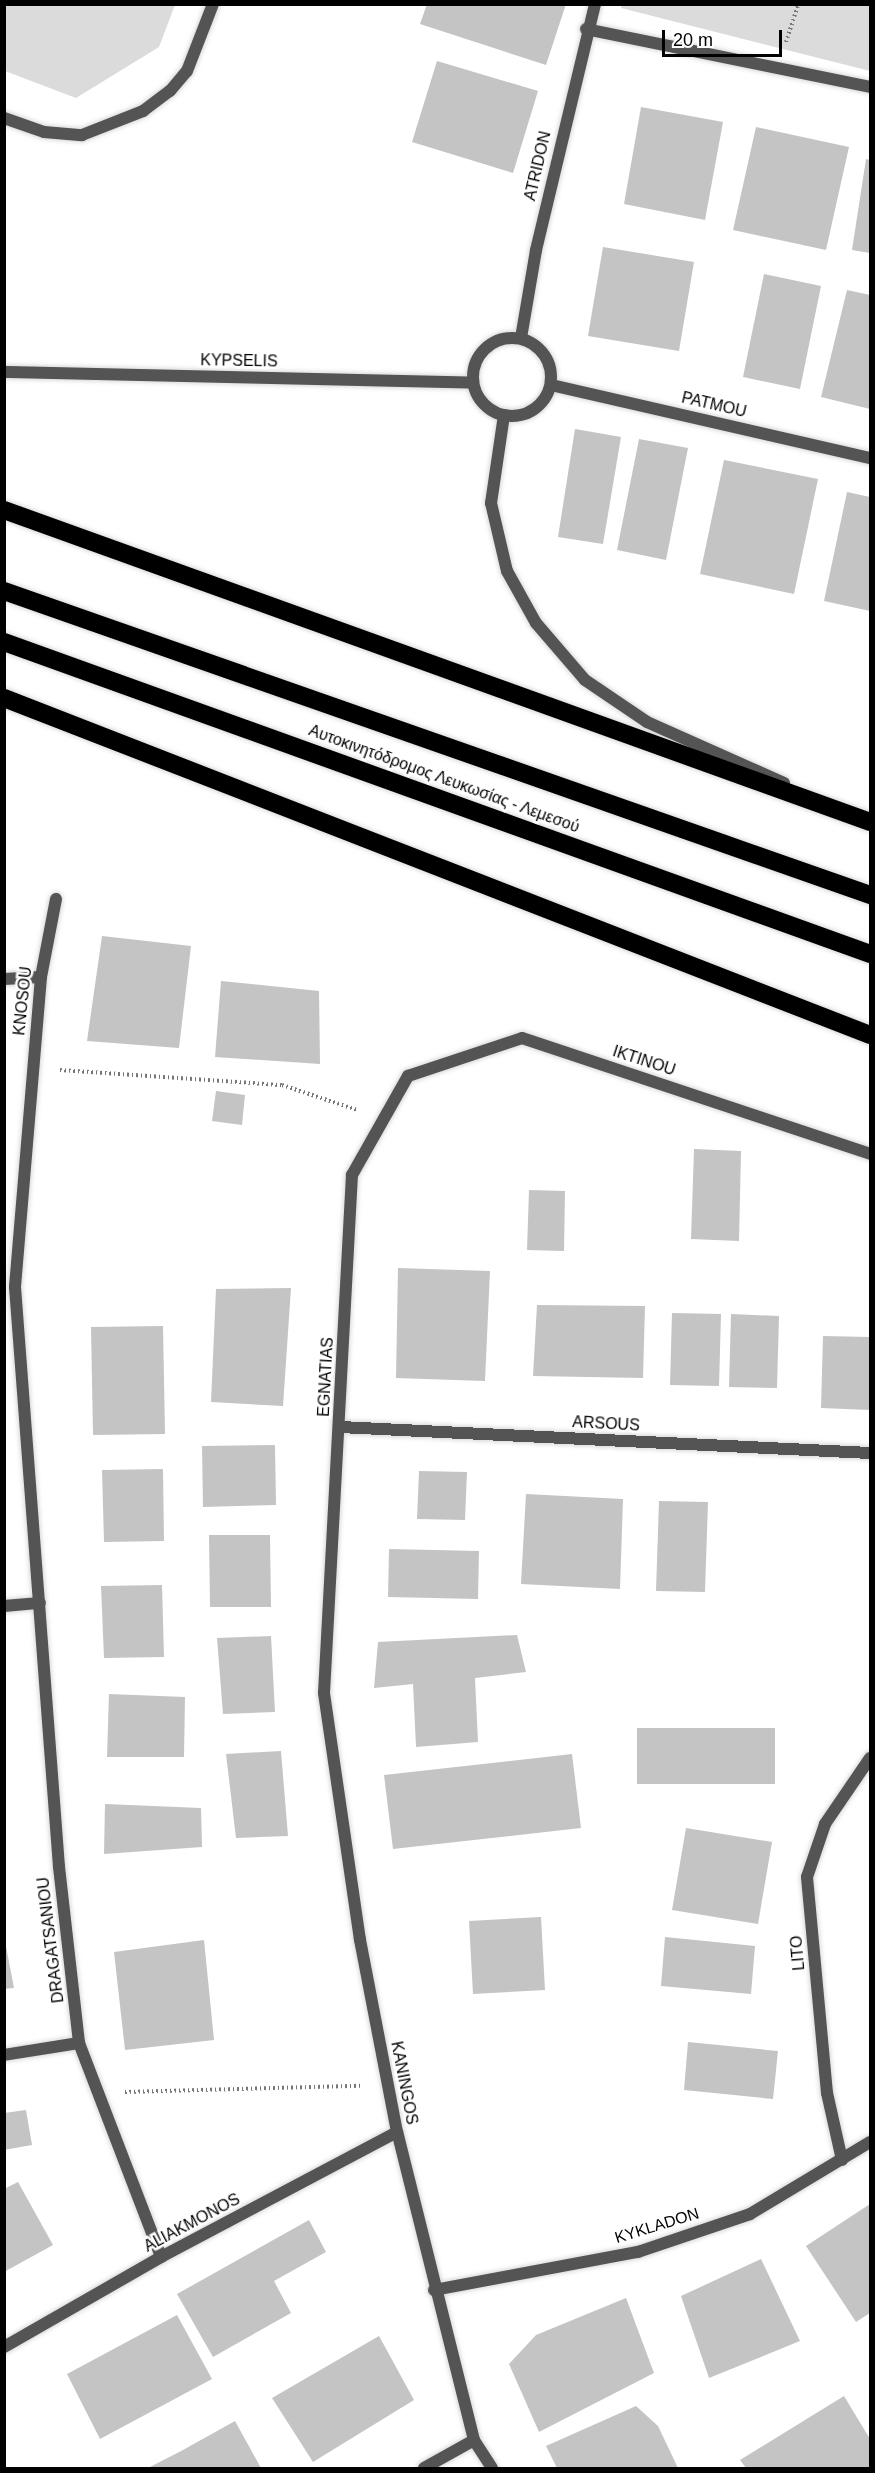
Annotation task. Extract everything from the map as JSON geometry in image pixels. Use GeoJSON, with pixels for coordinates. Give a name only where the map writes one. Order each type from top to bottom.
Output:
{"type":"FeatureCollection","features":[{"type":"Feature","properties":{"kind":"highway"},"geometry":{"type":"LineString","coordinates":[[4,510],[870,821]]}},
{"type":"Feature","properties":{"kind":"highway","name":"Αυτοκινητόδρομος Λευκωσίας - Λεμεσού"},"geometry":{"type":"LineString","coordinates":[[4,591],[870,895]]}},
{"type":"Feature","properties":{"kind":"highway","name":"Αυτοκινητόδρομος Λευκωσίας - Λεμεσού"},"geometry":{"type":"LineString","coordinates":[[4,642],[870,954]]}},
{"type":"Feature","properties":{"kind":"highway"},"geometry":{"type":"LineString","coordinates":[[4,698],[870,1035]]}},
{"type":"Feature","properties":{"kind":"street"},"geometry":{"type":"LineString","coordinates":[[4,118],[44,132],[82,135],[143,111],[170,91],[188,71],[213,4]]}},
{"type":"Feature","properties":{"kind":"street","name":"ATRIDON"},"geometry":{"type":"LineString","coordinates":[[521,338],[536,250],[586,28],[595,4]]}},
{"type":"Feature","properties":{"kind":"street"},"geometry":{"type":"LineString","coordinates":[[586,28],[870,87]]}},
{"type":"Feature","properties":{"kind":"street"},"geometry":{"type":"LineString","coordinates":[[521,338],[535,344],[546,355],[552,370],[551,385],[534,410],[520,416],[504,415],[479,398],[473,383],[473,368],[491,343],[521,338]]}},
{"type":"Feature","properties":{"kind":"street","name":"KYPSELIS"},"geometry":{"type":"LineString","coordinates":[[4,372],[473,383]]}},
{"type":"Feature","properties":{"kind":"street","name":"PATMOU"},"geometry":{"type":"LineString","coordinates":[[551,385],[870,458]]}},
{"type":"Feature","properties":{"kind":"street"},"geometry":{"type":"LineString","coordinates":[[504,415],[491,503],[507,571],[536,623],[585,680],[647,722],[870,821]]}},
{"type":"Feature","properties":{"kind":"street","name":"KNOSOU"},"geometry":{"type":"LineString","coordinates":[[10,1287],[34,1068],[41,977],[56,899]]}},
{"type":"Feature","properties":{"kind":"street"},"geometry":{"type":"LineString","coordinates":[[4,979],[41,977]]}},
{"type":"Feature","properties":{"kind":"street","name":"IKTINOU"},"geometry":{"type":"LineString","coordinates":[[408,1077],[522,1038],[870,1154]]}},
{"type":"Feature","properties":{"kind":"street","name":"EGNATIAS"},"geometry":{"type":"LineString","coordinates":[[324,1693],[352,1175],[408,1077]]}},
{"type":"Feature","properties":{"kind":"street","name":"DRAGATSANIOU"},"geometry":{"type":"LineString","coordinates":[[10,1287],[40,1604],[59,1867],[79,2043],[161,2257]]}},
{"type":"Feature","properties":{"kind":"street","name":"ARSOUS"},"geometry":{"type":"LineString","coordinates":[[340,1427],[870,1453]]}},
{"type":"Feature","properties":{"kind":"street"},"geometry":{"type":"LineString","coordinates":[[4,1606],[40,1604]]}},
{"type":"Feature","properties":{"kind":"street","name":"KANINGOS"},"geometry":{"type":"LineString","coordinates":[[324,1693],[360,1940],[397,2132],[434,2290],[474,2440],[492,2469]]}},
{"type":"Feature","properties":{"kind":"street","name":"LITO"},"geometry":{"type":"LineString","coordinates":[[842,2160],[827,2093],[807,1877],[825,1824],[870,1758]]}},
{"type":"Feature","properties":{"kind":"street"},"geometry":{"type":"LineString","coordinates":[[4,2055],[79,2043]]}},
{"type":"Feature","properties":{"kind":"street","name":"ALIAKMONOS"},"geometry":{"type":"LineString","coordinates":[[4,2347],[161,2257],[397,2132]]}},
{"type":"Feature","properties":{"kind":"street","name":"KYKLADON"},"geometry":{"type":"LineString","coordinates":[[434,2290],[638,2252],[750,2214],[870,2142]]}},
{"type":"Feature","properties":{"kind":"street"},"geometry":{"type":"LineString","coordinates":[[424,2469],[474,2440]]}},
{"type":"Feature","properties":{"kind":"path"},"geometry":{"type":"LineString","coordinates":[[777,68],[798,4]]}},
{"type":"Feature","properties":{"kind":"path"},"geometry":{"type":"LineString","coordinates":[[34,1068],[282,1085],[384,1119]]}},
{"type":"Feature","properties":{"kind":"path"},"geometry":{"type":"LineString","coordinates":[[98,2092],[388,2085]]}},
{"type":"Feature","properties":{"kind":"shaded area"},"geometry":{"type":"Polygon","coordinates":[[[4,5],[175,5],[159,47],[76,98],[5,71],[4,5]]]}},
{"type":"Feature","properties":{"kind":"shaded area"},"geometry":{"type":"Polygon","coordinates":[[[622,5],[870,5],[870,71],[621,8],[622,5]]]}},
{"type":"Feature","properties":{"kind":"building"},"geometry":{"type":"Polygon","coordinates":[[[427,4],[566,4],[546,65],[420,24],[427,4]]]}},
{"type":"Feature","properties":{"kind":"building"},"geometry":{"type":"Polygon","coordinates":[[[437,61],[538,91],[513,173],[412,142],[437,61]]]}},
{"type":"Feature","properties":{"kind":"building"},"geometry":{"type":"Polygon","coordinates":[[[641,107],[723,122],[705,220],[624,204],[641,107]]]}},
{"type":"Feature","properties":{"kind":"building"},"geometry":{"type":"Polygon","coordinates":[[[756,127],[849,147],[826,250],[733,230],[756,127]]]}},
{"type":"Feature","properties":{"kind":"building"},"geometry":{"type":"Polygon","coordinates":[[[866,159],[870,160],[870,253],[852,250],[866,159]]]}},
{"type":"Feature","properties":{"kind":"building"},"geometry":{"type":"Polygon","coordinates":[[[603,247],[694,262],[679,351],[588,336],[603,247]]]}},
{"type":"Feature","properties":{"kind":"building"},"geometry":{"type":"Polygon","coordinates":[[[764,274],[821,286],[800,389],[743,377],[764,274]]]}},
{"type":"Feature","properties":{"kind":"building"},"geometry":{"type":"Polygon","coordinates":[[[847,290],[870,295],[870,409],[821,397],[847,290]]]}},
{"type":"Feature","properties":{"kind":"building"},"geometry":{"type":"Polygon","coordinates":[[[575,429],[621,437],[603,544],[558,537],[575,429]]]}},
{"type":"Feature","properties":{"kind":"building"},"geometry":{"type":"Polygon","coordinates":[[[639,439],[688,448],[666,560],[617,550],[639,439]]]}},
{"type":"Feature","properties":{"kind":"building"},"geometry":{"type":"Polygon","coordinates":[[[724,460],[818,479],[794,594],[700,574],[724,460]]]}},
{"type":"Feature","properties":{"kind":"building"},"geometry":{"type":"Polygon","coordinates":[[[847,492],[870,497],[870,611],[824,601],[847,492]]]}},
{"type":"Feature","properties":{"kind":"building"},"geometry":{"type":"Polygon","coordinates":[[[102,936],[191,946],[179,1048],[87,1041],[102,936]]]}},
{"type":"Feature","properties":{"kind":"building"},"geometry":{"type":"Polygon","coordinates":[[[221,981],[319,991],[320,1064],[215,1057],[221,981]]]}},
{"type":"Feature","properties":{"kind":"building"},"geometry":{"type":"Polygon","coordinates":[[[216,1091],[245,1095],[242,1125],[212,1121],[216,1091]]]}},
{"type":"Feature","properties":{"kind":"building"},"geometry":{"type":"Polygon","coordinates":[[[694,1149],[741,1151],[739,1241],[691,1239],[694,1149]]]}},
{"type":"Feature","properties":{"kind":"building"},"geometry":{"type":"Polygon","coordinates":[[[529,1190],[565,1191],[564,1251],[527,1250],[529,1190]]]}},
{"type":"Feature","properties":{"kind":"building"},"geometry":{"type":"Polygon","coordinates":[[[398,1268],[490,1271],[485,1381],[396,1378],[398,1268]]]}},
{"type":"Feature","properties":{"kind":"building"},"geometry":{"type":"Polygon","coordinates":[[[291,1288],[283,1406],[211,1402],[216,1289],[291,1288]]]}},
{"type":"Feature","properties":{"kind":"building"},"geometry":{"type":"Polygon","coordinates":[[[537,1305],[645,1306],[643,1378],[533,1376],[537,1305]]]}},
{"type":"Feature","properties":{"kind":"building"},"geometry":{"type":"Polygon","coordinates":[[[672,1313],[721,1314],[719,1386],[670,1385],[672,1313]]]}},
{"type":"Feature","properties":{"kind":"building"},"geometry":{"type":"Polygon","coordinates":[[[731,1314],[779,1316],[777,1388],[729,1387],[731,1314]]]}},
{"type":"Feature","properties":{"kind":"building"},"geometry":{"type":"Polygon","coordinates":[[[163,1326],[165,1434],[93,1435],[91,1327],[163,1326]]]}},
{"type":"Feature","properties":{"kind":"building"},"geometry":{"type":"Polygon","coordinates":[[[823,1336],[870,1337],[870,1410],[821,1408],[823,1336]]]}},
{"type":"Feature","properties":{"kind":"building"},"geometry":{"type":"Polygon","coordinates":[[[275,1445],[276,1505],[203,1507],[202,1446],[275,1445]]]}},
{"type":"Feature","properties":{"kind":"building"},"geometry":{"type":"Polygon","coordinates":[[[163,1469],[164,1541],[104,1542],[102,1470],[163,1469]]]}},
{"type":"Feature","properties":{"kind":"building"},"geometry":{"type":"Polygon","coordinates":[[[419,1471],[467,1472],[465,1520],[417,1519],[419,1471]]]}},
{"type":"Feature","properties":{"kind":"building"},"geometry":{"type":"Polygon","coordinates":[[[526,1494],[623,1499],[620,1589],[521,1584],[526,1494]]]}},
{"type":"Feature","properties":{"kind":"building"},"geometry":{"type":"Polygon","coordinates":[[[659,1501],[708,1502],[705,1592],[656,1591],[659,1501]]]}},
{"type":"Feature","properties":{"kind":"building"},"geometry":{"type":"Polygon","coordinates":[[[209,1535],[270,1535],[271,1607],[210,1607],[209,1535]]]}},
{"type":"Feature","properties":{"kind":"building"},"geometry":{"type":"Polygon","coordinates":[[[389,1549],[479,1551],[478,1599],[388,1597],[389,1549]]]}},
{"type":"Feature","properties":{"kind":"building"},"geometry":{"type":"Polygon","coordinates":[[[162,1585],[164,1657],[104,1658],[101,1586],[162,1585]]]}},
{"type":"Feature","properties":{"kind":"building"},"geometry":{"type":"Polygon","coordinates":[[[517,1635],[526,1672],[475,1678],[478,1742],[416,1747],[413,1684],[374,1688],[378,1642],[517,1635]]]}},
{"type":"Feature","properties":{"kind":"building"},"geometry":{"type":"Polygon","coordinates":[[[271,1636],[275,1712],[223,1714],[217,1638],[271,1636]]]}},
{"type":"Feature","properties":{"kind":"building"},"geometry":{"type":"Polygon","coordinates":[[[109,1694],[185,1697],[184,1757],[107,1757],[109,1694]]]}},
{"type":"Feature","properties":{"kind":"building"},"geometry":{"type":"Polygon","coordinates":[[[637,1728],[775,1728],[775,1784],[637,1784],[637,1728]]]}},
{"type":"Feature","properties":{"kind":"building"},"geometry":{"type":"Polygon","coordinates":[[[281,1751],[288,1836],[236,1838],[226,1754],[281,1751]]]}},
{"type":"Feature","properties":{"kind":"building"},"geometry":{"type":"Polygon","coordinates":[[[572,1754],[581,1828],[393,1849],[384,1775],[572,1754]]]}},
{"type":"Feature","properties":{"kind":"building"},"geometry":{"type":"Polygon","coordinates":[[[105,1804],[201,1808],[202,1847],[104,1854],[105,1804]]]}},
{"type":"Feature","properties":{"kind":"building"},"geometry":{"type":"Polygon","coordinates":[[[686,1828],[772,1842],[758,1924],[672,1910],[686,1828]]]}},
{"type":"Feature","properties":{"kind":"building"},"geometry":{"type":"Polygon","coordinates":[[[541,1917],[545,1990],[473,1994],[469,1921],[541,1917]]]}},
{"type":"Feature","properties":{"kind":"building"},"geometry":{"type":"Polygon","coordinates":[[[4,1936],[14,1988],[4,1989],[4,1936]]]}},
{"type":"Feature","properties":{"kind":"building"},"geometry":{"type":"Polygon","coordinates":[[[665,1937],[755,1946],[751,1994],[661,1986],[665,1937]]]}},
{"type":"Feature","properties":{"kind":"building"},"geometry":{"type":"Polygon","coordinates":[[[204,1940],[214,2040],[125,2050],[114,1952],[204,1940]]]}},
{"type":"Feature","properties":{"kind":"building"},"geometry":{"type":"Polygon","coordinates":[[[688,2042],[778,2051],[773,2099],[684,2090],[688,2042]]]}},
{"type":"Feature","properties":{"kind":"building"},"geometry":{"type":"Polygon","coordinates":[[[26,2110],[32,2145],[4,2150],[4,2113],[26,2110]]]}},
{"type":"Feature","properties":{"kind":"building"},"geometry":{"type":"Polygon","coordinates":[[[18,2182],[53,2245],[4,2272],[4,2189],[18,2182]]]}},
{"type":"Feature","properties":{"kind":"building"},"geometry":{"type":"Polygon","coordinates":[[[870,2204],[870,2313],[856,2322],[806,2246],[870,2204]]]}},
{"type":"Feature","properties":{"kind":"building"},"geometry":{"type":"Polygon","coordinates":[[[309,2220],[326,2252],[274,2281],[291,2313],[213,2357],[177,2294],[309,2220]]]}},
{"type":"Feature","properties":{"kind":"building"},"geometry":{"type":"Polygon","coordinates":[[[761,2259],[800,2341],[709,2378],[681,2296],[761,2259]]]}},
{"type":"Feature","properties":{"kind":"building"},"geometry":{"type":"Polygon","coordinates":[[[626,2298],[654,2373],[539,2432],[509,2364],[536,2335],[626,2298]]]}},
{"type":"Feature","properties":{"kind":"building"},"geometry":{"type":"Polygon","coordinates":[[[177,2315],[212,2379],[100,2439],[67,2374],[177,2315]]]}},
{"type":"Feature","properties":{"kind":"building"},"geometry":{"type":"Polygon","coordinates":[[[379,2336],[414,2400],[313,2462],[272,2398],[379,2336]]]}},
{"type":"Feature","properties":{"kind":"building"},"geometry":{"type":"Polygon","coordinates":[[[844,2396],[870,2439],[870,2468],[746,2468],[740,2460],[844,2396]]]}},
{"type":"Feature","properties":{"kind":"building"},"geometry":{"type":"Polygon","coordinates":[[[636,2406],[658,2426],[678,2468],[557,2468],[546,2446],[636,2406]]]}},
{"type":"Feature","properties":{"kind":"building"},"geometry":{"type":"Polygon","coordinates":[[[235,2421],[261,2468],[148,2468],[183,2450],[235,2421]]]}}]}
